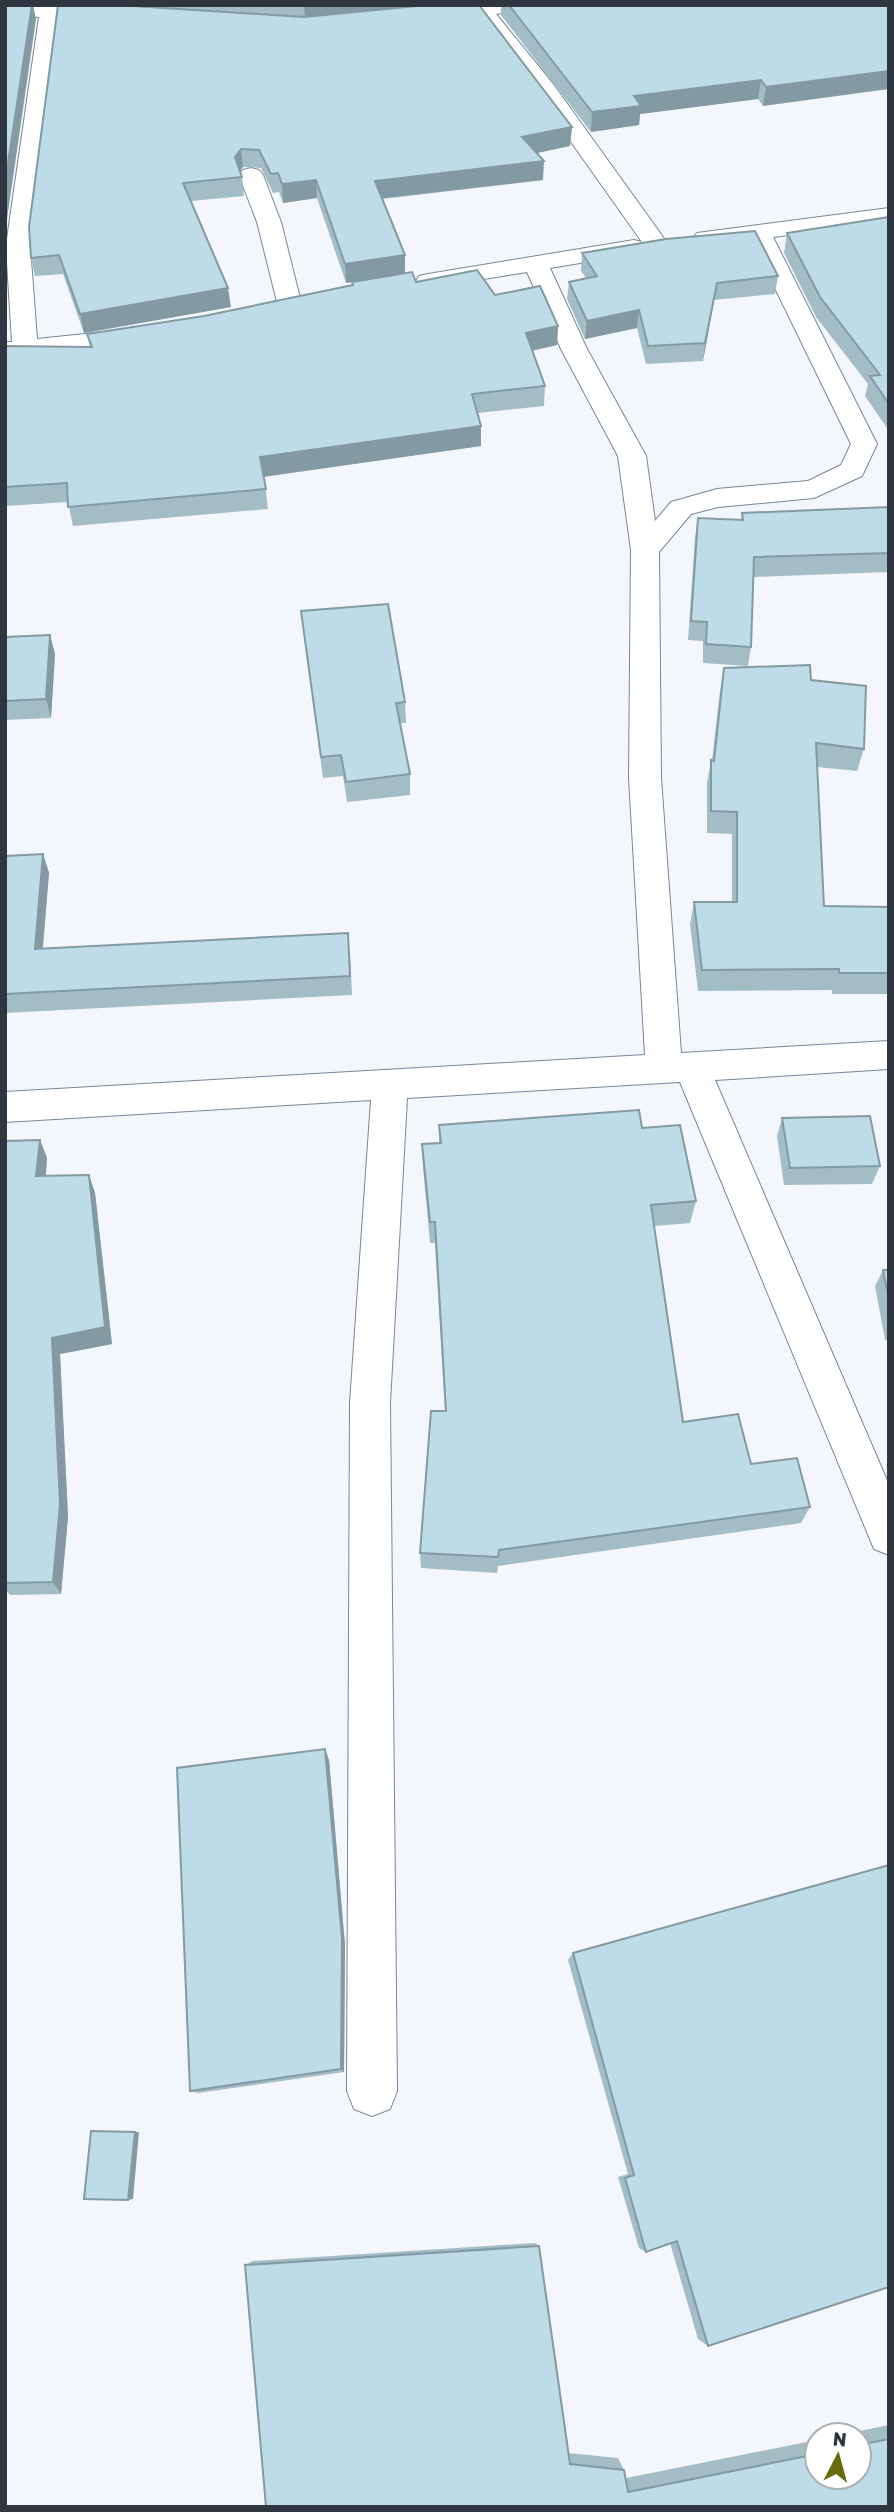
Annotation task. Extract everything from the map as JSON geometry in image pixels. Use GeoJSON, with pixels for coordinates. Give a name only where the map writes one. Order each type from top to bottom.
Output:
{"type":"FeatureCollection","features":[{"type":"Feature","properties":{"kind":"street"},"geometry":{"type":"LineString","coordinates":[[414,17],[517,5]]}},
{"type":"Feature","properties":{"kind":"street"},"geometry":{"type":"LineString","coordinates":[[5,9],[50,12],[110,9],[136,15]]}},
{"type":"Feature","properties":{"kind":"street"},"geometry":{"type":"LineString","coordinates":[[482,10],[545,89],[656,244]]}},
{"type":"Feature","properties":{"kind":"street"},"geometry":{"type":"LineString","coordinates":[[50,12],[18,246],[15,350],[113,341],[166,332]]}},
{"type":"Feature","properties":{"kind":"street"},"geometry":{"type":"LineString","coordinates":[[251,175],[269,222],[277,305],[316,298]]}},
{"type":"Feature","properties":{"kind":"street"},"geometry":{"type":"LineString","coordinates":[[399,285],[656,244],[889,215]]}},
{"type":"Feature","properties":{"kind":"street"},"geometry":{"type":"LineString","coordinates":[[645,550],[681,508],[717,498],[814,489],[852,470],[864,444],[759,232]]}},
{"type":"Feature","properties":{"kind":"street"},"geometry":{"type":"LineString","coordinates":[[536,264],[574,349],[632,456],[645,550],[645,778],[657,929],[678,1068],[889,1535]]}},
{"type":"Feature","properties":{"kind":"street"},"geometry":{"type":"LineString","coordinates":[[5,1107],[889,1055]]}},
{"type":"Feature","properties":{"kind":"street"},"geometry":{"type":"LineString","coordinates":[[372,2091],[370,1403],[390,1085]]}},
{"type":"Feature","properties":{"kind":"building"},"geometry":{"type":"Polygon","coordinates":[[[5,5],[32,5],[5,183],[5,5]]]}},
{"type":"Feature","properties":{"kind":"building"},"geometry":{"type":"Polygon","coordinates":[[[58,5],[117,5],[304,17],[427,5],[479,5],[572,127],[522,137],[544,161],[375,181],[405,255],[345,264],[316,180],[282,184],[278,173],[271,174],[259,150],[241,149],[235,157],[242,177],[183,183],[228,288],[80,314],[59,255],[31,258],[29,227],[58,5]]]}},
{"type":"Feature","properties":{"kind":"building"},"geometry":{"type":"Polygon","coordinates":[[[509,5],[889,5],[889,71],[766,87],[761,80],[634,96],[641,106],[592,112],[509,5]]]}},
{"type":"Feature","properties":{"kind":"building"},"geometry":{"type":"Polygon","coordinates":[[[889,217],[889,404],[870,376],[880,375],[820,297],[787,233],[889,217]]]}},
{"type":"Feature","properties":{"kind":"building"},"geometry":{"type":"Polygon","coordinates":[[[755,231],[778,276],[717,283],[705,343],[648,346],[639,310],[587,321],[569,282],[597,276],[582,253],[666,239],[755,231]]]}},
{"type":"Feature","properties":{"kind":"building"},"geometry":{"type":"Polygon","coordinates":[[[477,270],[495,295],[540,286],[558,326],[526,333],[545,386],[472,394],[481,426],[260,457],[266,489],[68,507],[67,483],[5,487],[5,346],[92,347],[87,334],[204,316],[353,285],[352,282],[412,272],[416,282],[477,270]]]}},
{"type":"Feature","properties":{"kind":"building"},"geometry":{"type":"Polygon","coordinates":[[[889,507],[889,553],[754,557],[751,647],[706,644],[707,622],[691,621],[698,518],[743,520],[742,513],[889,507]]]}},
{"type":"Feature","properties":{"kind":"building"},"geometry":{"type":"Polygon","coordinates":[[[388,604],[405,702],[396,703],[410,774],[346,782],[341,755],[321,757],[301,611],[388,604]]]}},
{"type":"Feature","properties":{"kind":"building"},"geometry":{"type":"Polygon","coordinates":[[[50,635],[46,699],[5,701],[5,637],[50,635]]]}},
{"type":"Feature","properties":{"kind":"building"},"geometry":{"type":"Polygon","coordinates":[[[810,665],[811,680],[866,686],[864,749],[816,743],[824,906],[889,907],[889,973],[839,973],[839,969],[702,970],[694,902],[737,902],[737,812],[711,811],[711,760],[714,761],[724,668],[810,665]]]}},
{"type":"Feature","properties":{"kind":"building"},"geometry":{"type":"Polygon","coordinates":[[[43,854],[35,949],[348,933],[350,976],[5,994],[5,856],[43,854]]]}},
{"type":"Feature","properties":{"kind":"building"},"geometry":{"type":"Polygon","coordinates":[[[639,1110],[642,1128],[680,1125],[696,1201],[651,1205],[683,1422],[738,1414],[751,1464],[797,1458],[810,1507],[499,1550],[498,1557],[420,1553],[431,1411],[446,1411],[435,1222],[430,1222],[422,1144],[441,1143],[439,1125],[639,1110]]]}},
{"type":"Feature","properties":{"kind":"building"},"geometry":{"type":"Polygon","coordinates":[[[870,1116],[880,1166],[790,1168],[782,1118],[870,1116]]]}},
{"type":"Feature","properties":{"kind":"building"},"geometry":{"type":"Polygon","coordinates":[[[40,1140],[36,1176],[89,1175],[105,1327],[52,1338],[60,1504],[53,1582],[5,1583],[5,1141],[40,1140]]]}},
{"type":"Feature","properties":{"kind":"building"},"geometry":{"type":"Polygon","coordinates":[[[883,1270],[889,1270],[889,1300],[883,1270]]]}},
{"type":"Feature","properties":{"kind":"building"},"geometry":{"type":"Polygon","coordinates":[[[325,1749],[342,1939],[341,2069],[190,2091],[177,1768],[325,1749]]]}},
{"type":"Feature","properties":{"kind":"building"},"geometry":{"type":"Polygon","coordinates":[[[889,1865],[889,2287],[708,2346],[677,2241],[646,2252],[625,2178],[634,2175],[573,1953],[889,1865]]]}},
{"type":"Feature","properties":{"kind":"building"},"geometry":{"type":"Polygon","coordinates":[[[91,2131],[135,2132],[128,2200],[84,2199],[91,2131]]]}},
{"type":"Feature","properties":{"kind":"building"},"geometry":{"type":"Polygon","coordinates":[[[539,2246],[570,2464],[624,2470],[628,2492],[803,2457],[803,2491],[873,2491],[873,2442],[889,2439],[889,2507],[266,2507],[245,2265],[539,2246]]]}}]}
